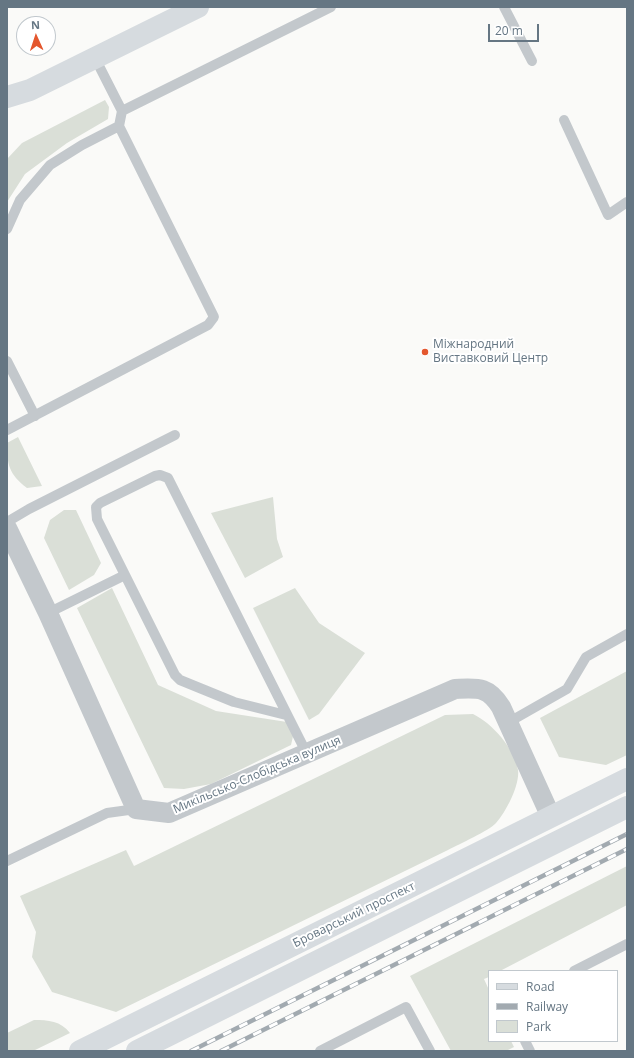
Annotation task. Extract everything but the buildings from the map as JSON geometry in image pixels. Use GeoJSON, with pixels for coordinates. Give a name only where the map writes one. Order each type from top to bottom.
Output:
{"type":"FeatureCollection","features":[{"type":"Feature","properties":{"kind":"main road"},"geometry":{"type":"LineString","coordinates":[[7,97],[30,90],[198,7]]}},
{"type":"Feature","properties":{"kind":"main road"},"geometry":{"type":"LineString","coordinates":[[7,107],[30,90]]}},
{"type":"Feature","properties":{"kind":"main road","name":"Броварський проспект"},"geometry":{"type":"LineString","coordinates":[[80,1051],[627,779]]}},
{"type":"Feature","properties":{"kind":"main road","name":"Броварський проспект"},"geometry":{"type":"LineString","coordinates":[[137,1051],[627,807]]}},
{"type":"Feature","properties":{"kind":"street"},"geometry":{"type":"LineString","coordinates":[[7,528],[48,612],[136,809]]}},
{"type":"Feature","properties":{"kind":"street","name":"Микільсько-Слобідська вулиця"},"geometry":{"type":"LineString","coordinates":[[136,809],[169,813],[455,689],[477,688],[485,690],[495,697],[509,722],[551,817]]}},
{"type":"Feature","properties":{"kind":"lane"},"geometry":{"type":"LineString","coordinates":[[122,111],[331,7]]}},
{"type":"Feature","properties":{"kind":"lane"},"geometry":{"type":"LineString","coordinates":[[504,7],[532,61]]}},
{"type":"Feature","properties":{"kind":"lane"},"geometry":{"type":"LineString","coordinates":[[7,430],[208,325],[213,321],[214,317],[119,126],[122,111],[95,58]]}},
{"type":"Feature","properties":{"kind":"lane"},"geometry":{"type":"LineString","coordinates":[[564,120],[608,215],[627,202]]}},
{"type":"Feature","properties":{"kind":"lane"},"geometry":{"type":"LineString","coordinates":[[7,229],[20,200],[50,165],[82,145],[119,126]]}},
{"type":"Feature","properties":{"kind":"lane"},"geometry":{"type":"LineString","coordinates":[[7,361],[35,416]]}},
{"type":"Feature","properties":{"kind":"lane"},"geometry":{"type":"LineString","coordinates":[[7,522],[30,508],[175,435]]}},
{"type":"Feature","properties":{"kind":"lane"},"geometry":{"type":"LineString","coordinates":[[286,715],[234,702],[180,680],[172,670],[97,519],[96,507],[100,503],[155,476],[164,475],[168,478],[286,715],[307,754]]}},
{"type":"Feature","properties":{"kind":"lane"},"geometry":{"type":"LineString","coordinates":[[48,612],[125,575]]}},
{"type":"Feature","properties":{"kind":"lane"},"geometry":{"type":"LineString","coordinates":[[509,722],[567,689],[586,657],[627,634]]}},
{"type":"Feature","properties":{"kind":"lane"},"geometry":{"type":"LineString","coordinates":[[7,861],[107,813],[136,809]]}},
{"type":"Feature","properties":{"kind":"lane"},"geometry":{"type":"LineString","coordinates":[[576,970],[627,944]]}},
{"type":"Feature","properties":{"kind":"lane"},"geometry":{"type":"LineString","coordinates":[[320,1051],[406,1006],[430,1051]]}},
{"type":"Feature","properties":{"kind":"lane"},"geometry":{"type":"LineString","coordinates":[[526,1042],[530,1051]]}},
{"type":"Feature","properties":{"kind":"green space"},"geometry":{"type":"Polygon","coordinates":[[[105,100],[109,107],[108,119],[67,143],[25,174],[7,202],[7,159],[22,143],[105,100]]]}},
{"type":"Feature","properties":{"kind":"green space"},"geometry":{"type":"Polygon","coordinates":[[[18,437],[42,486],[27,488],[16,478],[10,468],[7,443],[18,437]]]}},
{"type":"Feature","properties":{"kind":"green space"},"geometry":{"type":"Polygon","coordinates":[[[273,497],[277,539],[283,557],[245,578],[211,513],[273,497]]]}},
{"type":"Feature","properties":{"kind":"green space"},"geometry":{"type":"Polygon","coordinates":[[[64,510],[76,510],[101,563],[94,575],[69,590],[44,538],[50,520],[64,510]]]}},
{"type":"Feature","properties":{"kind":"green space"},"geometry":{"type":"Polygon","coordinates":[[[112,588],[158,685],[216,711],[287,722],[294,732],[291,745],[211,784],[184,789],[164,788],[77,608],[112,588]]]}},
{"type":"Feature","properties":{"kind":"green space"},"geometry":{"type":"Polygon","coordinates":[[[295,588],[319,623],[365,653],[319,714],[309,720],[253,608],[295,588]]]}},
{"type":"Feature","properties":{"kind":"green space"},"geometry":{"type":"Polygon","coordinates":[[[627,671],[627,755],[606,765],[559,757],[540,718],[627,671]]]}},
{"type":"Feature","properties":{"kind":"green space"},"geometry":{"type":"Polygon","coordinates":[[[473,714],[488,724],[502,738],[516,762],[518,770],[515,790],[508,805],[496,823],[487,830],[116,1012],[52,992],[32,957],[36,932],[20,896],[126,850],[134,866],[445,715],[473,714]]]}},
{"type":"Feature","properties":{"kind":"green space"},"geometry":{"type":"Polygon","coordinates":[[[627,866],[627,905],[502,970],[488,970],[488,977],[484,979],[488,988],[488,1042],[512,1042],[514,1047],[506,1051],[451,1051],[410,976],[627,866]]]}},
{"type":"Feature","properties":{"kind":"green space"},"geometry":{"type":"Polygon","coordinates":[[[34,1020],[54,1022],[63,1026],[70,1033],[33,1051],[7,1051],[7,1033],[34,1020]]]}},
{"type":"Feature","properties":{"kind":"railway"},"geometry":{"type":"LineString","coordinates":[[191,1051],[627,834]]}},
{"type":"Feature","properties":{"kind":"railway"},"geometry":{"type":"LineString","coordinates":[[221,1051],[627,849]]}},
{"type":"Feature","properties":{"kind":"place","name":"Міжнародний Виставковий Центр"},"geometry":{"type":"Point","coordinates":[425,352]}}]}
